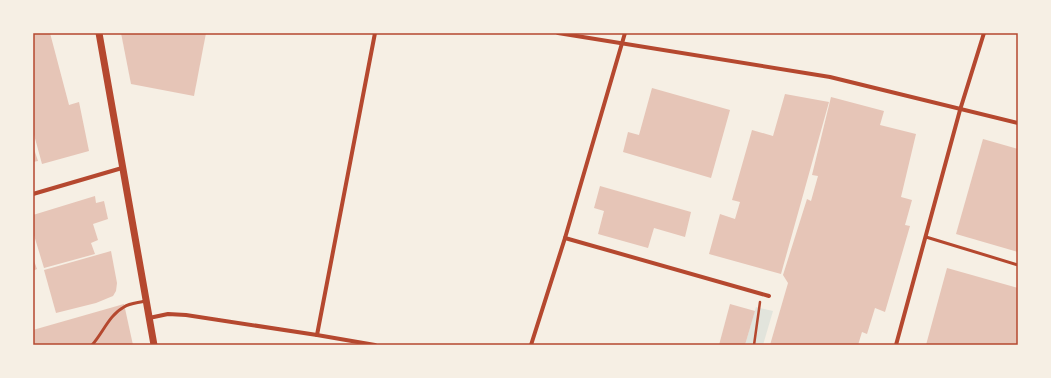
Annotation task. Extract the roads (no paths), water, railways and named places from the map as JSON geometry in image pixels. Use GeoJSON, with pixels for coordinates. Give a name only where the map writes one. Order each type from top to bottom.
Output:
{"type":"FeatureCollection","features":[{"type":"Feature","properties":{"kind":"street"},"geometry":{"type":"LineString","coordinates":[[99,33],[154,345]]}},
{"type":"Feature","properties":{"kind":"street"},"geometry":{"type":"LineString","coordinates":[[316,335],[375,33]]}},
{"type":"Feature","properties":{"kind":"street"},"geometry":{"type":"LineString","coordinates":[[558,33],[830,77],[1018,123]]}},
{"type":"Feature","properties":{"kind":"street"},"geometry":{"type":"LineString","coordinates":[[531,345],[565,238],[626,33]]}},
{"type":"Feature","properties":{"kind":"street"},"geometry":{"type":"LineString","coordinates":[[896,345],[960,110],[984,33]]}},
{"type":"Feature","properties":{"kind":"street"},"geometry":{"type":"LineString","coordinates":[[33,194],[122,168]]}},
{"type":"Feature","properties":{"kind":"street"},"geometry":{"type":"LineString","coordinates":[[565,238],[769,296]]}},
{"type":"Feature","properties":{"kind":"street"},"geometry":{"type":"LineString","coordinates":[[149,318],[168,314],[186,315],[375,345]]}},
{"type":"Feature","properties":{"kind":"lane"},"geometry":{"type":"LineString","coordinates":[[926,237],[1018,265]]}},
{"type":"Feature","properties":{"kind":"lane"},"geometry":{"type":"LineString","coordinates":[[92,345],[97,340],[113,315],[124,306],[146,301]]}}]}
